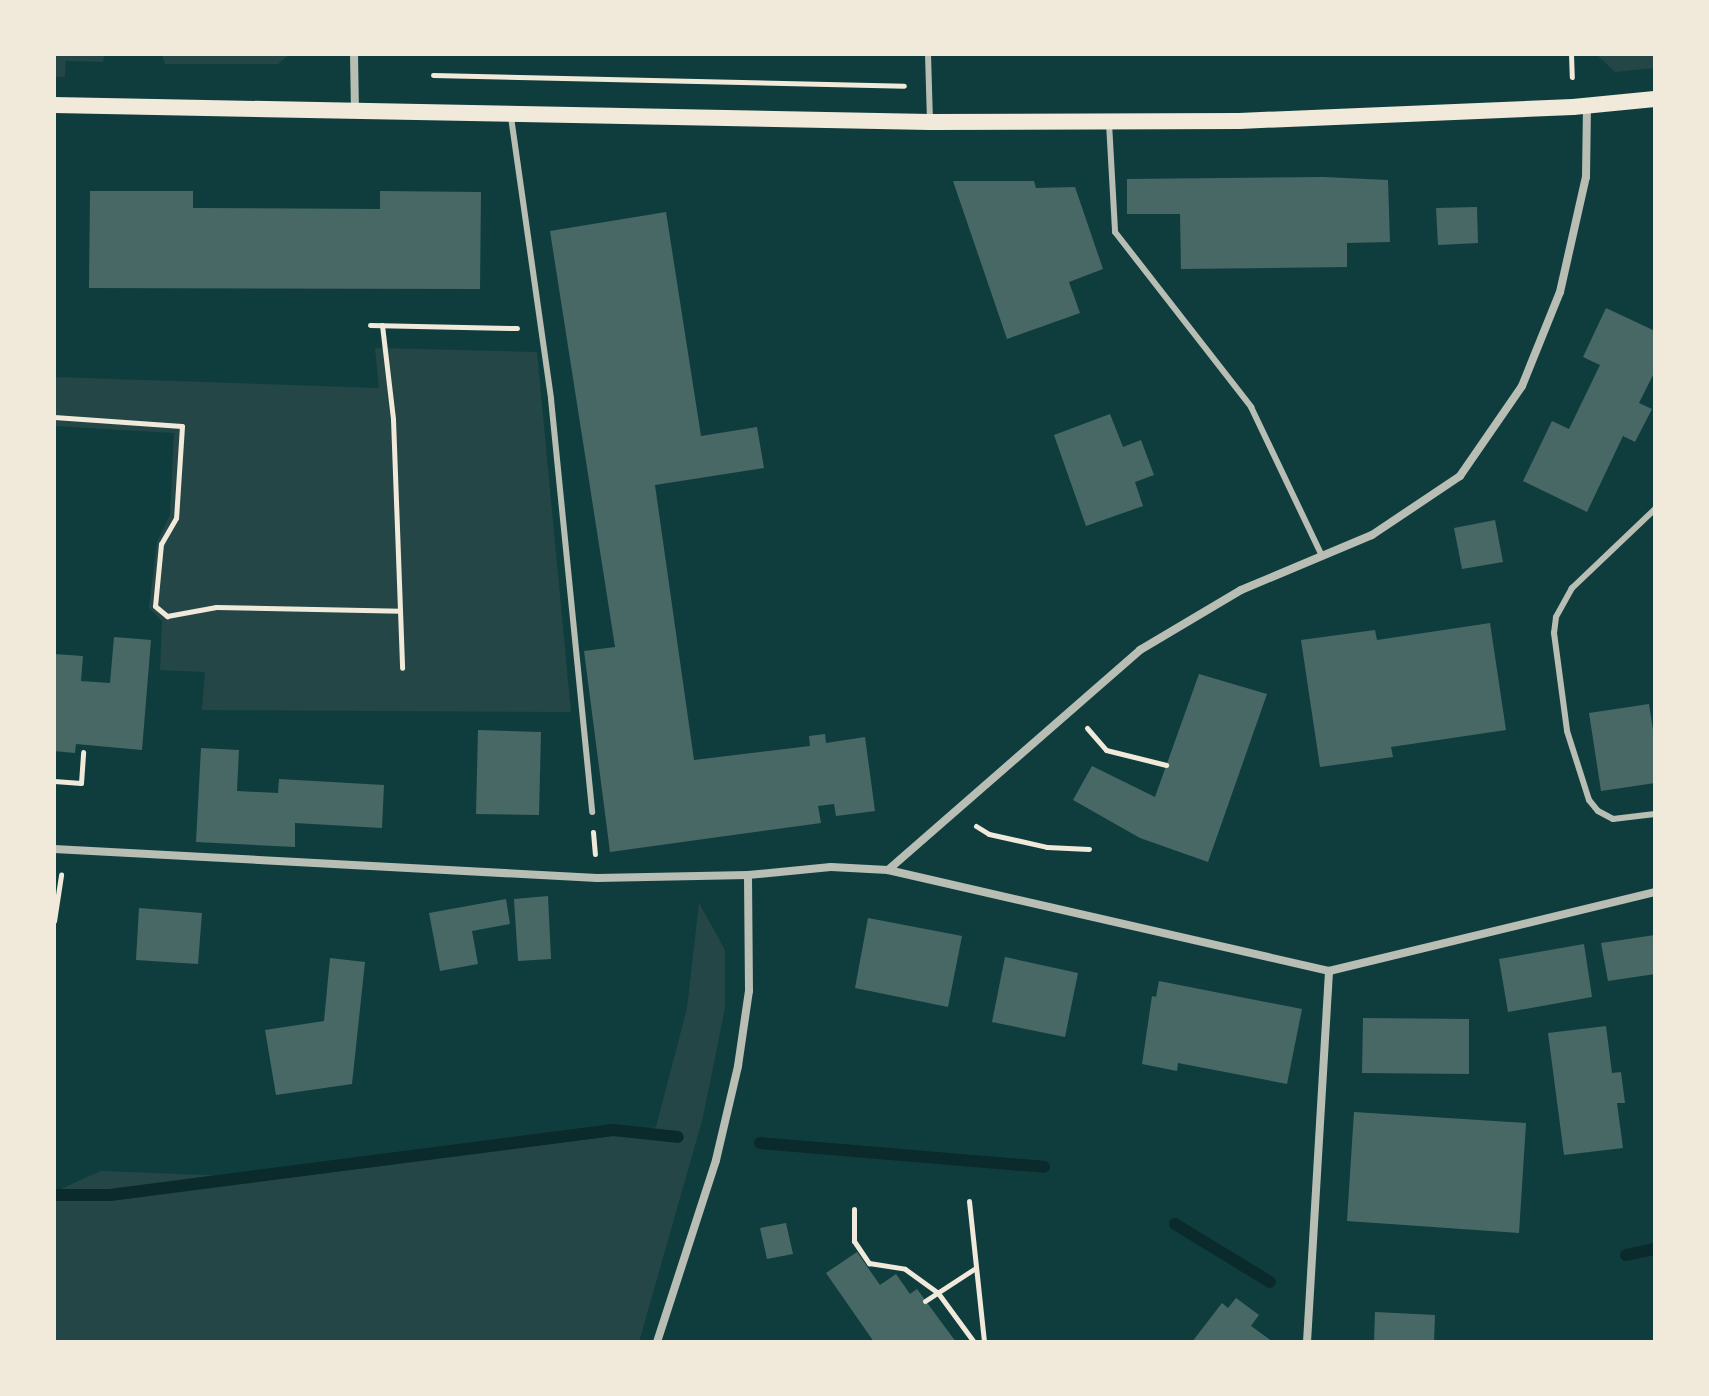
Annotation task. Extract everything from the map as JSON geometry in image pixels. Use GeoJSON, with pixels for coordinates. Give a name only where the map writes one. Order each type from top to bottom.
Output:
{"type":"FeatureCollection","features":[{"type":"Feature","properties":{"kind":"main road"},"geometry":{"type":"LineString","coordinates":[[54,105],[930,122],[1239,121],[1587,106],[1655,99]]}},
{"type":"Feature","properties":{"kind":"street"},"geometry":{"type":"LineString","coordinates":[[354,54],[355,109]]}},
{"type":"Feature","properties":{"kind":"street"},"geometry":{"type":"LineString","coordinates":[[888,870],[1140,650],[1241,590],[1372,535],[1460,476],[1522,386],[1560,292],[1586,177],[1587,106]]}},
{"type":"Feature","properties":{"kind":"street"},"geometry":{"type":"LineString","coordinates":[[54,849],[597,878],[748,875],[831,867],[888,870],[1329,971],[1655,892]]}},
{"type":"Feature","properties":{"kind":"street"},"geometry":{"type":"LineString","coordinates":[[657,1342],[716,1160],[738,1066],[749,991],[748,875]]}},
{"type":"Feature","properties":{"kind":"street"},"geometry":{"type":"LineString","coordinates":[[1307,1342],[1329,971]]}},
{"type":"Feature","properties":{"kind":"lane"},"geometry":{"type":"LineString","coordinates":[[928,54],[930,122]]}},
{"type":"Feature","properties":{"kind":"lane"},"geometry":{"type":"LineString","coordinates":[[510,113],[541,328],[592,812]]}},
{"type":"Feature","properties":{"kind":"lane"},"geometry":{"type":"LineString","coordinates":[[1109,121],[1115,232],[1251,407],[1322,556]]}},
{"type":"Feature","properties":{"kind":"lane"},"geometry":{"type":"LineString","coordinates":[[1655,509],[1572,588],[1556,617],[1554,633],[1567,731],[1589,800],[1598,811],[1613,819],[1655,814]]}},
{"type":"Feature","properties":{"kind":"path"},"geometry":{"type":"LineString","coordinates":[[433,75],[929,87]]}},
{"type":"Feature","properties":{"kind":"path"},"geometry":{"type":"LineString","coordinates":[[370,325],[541,328]]}},
{"type":"Feature","properties":{"kind":"path"},"geometry":{"type":"LineString","coordinates":[[382,325],[393,419],[402,668]]}},
{"type":"Feature","properties":{"kind":"path"},"geometry":{"type":"LineString","coordinates":[[54,417],[182,426],[176,518],[161,544],[155,606],[167,616],[216,607],[400,611]]}},
{"type":"Feature","properties":{"kind":"path"},"geometry":{"type":"LineString","coordinates":[[1072,710],[1106,750],[1166,765]]}},
{"type":"Feature","properties":{"kind":"path"},"geometry":{"type":"LineString","coordinates":[[54,781],[81,783],[83,752]]}},
{"type":"Feature","properties":{"kind":"path"},"geometry":{"type":"LineString","coordinates":[[592,812],[597,878]]}},
{"type":"Feature","properties":{"kind":"path"},"geometry":{"type":"LineString","coordinates":[[955,813],[989,834],[1047,847],[1089,849]]}},
{"type":"Feature","properties":{"kind":"path"},"geometry":{"type":"LineString","coordinates":[[54,921],[65,851]]}},
{"type":"Feature","properties":{"kind":"path"},"geometry":{"type":"LineString","coordinates":[[969,1201],[984,1342]]}},
{"type":"Feature","properties":{"kind":"path"},"geometry":{"type":"LineString","coordinates":[[854,1209],[854,1241],[869,1263],[905,1269],[938,1293],[974,1342]]}},
{"type":"Feature","properties":{"kind":"path"},"geometry":{"type":"LineString","coordinates":[[925,1301],[974,1269]]}},
{"type":"Feature","properties":{"kind":"shaded area"},"geometry":{"type":"Polygon","coordinates":[[[54,54],[105,54],[103,62],[66,61],[65,77],[54,77],[54,54]]]}},
{"type":"Feature","properties":{"kind":"shaded area"},"geometry":{"type":"Polygon","coordinates":[[[162,54],[290,54],[278,64],[165,64],[162,54]]]}},
{"type":"Feature","properties":{"kind":"shaded area"},"geometry":{"type":"Polygon","coordinates":[[[1596,54],[1655,54],[1655,68],[1615,72],[1596,54]]]}},
{"type":"Feature","properties":{"kind":"shaded area"},"geometry":{"type":"Polygon","coordinates":[[[375,348],[537,352],[571,712],[202,710],[205,672],[160,670],[162,621],[149,608],[157,542],[170,515],[174,433],[54,426],[54,377],[379,388],[375,348]]]}},
{"type":"Feature","properties":{"kind":"shaded area"},"geometry":{"type":"Polygon","coordinates":[[[699,903],[725,950],[725,1008],[703,1117],[639,1342],[54,1342],[54,1192],[101,1171],[281,1178],[613,1136],[656,1127],[687,1008],[699,903]]]}},
{"type":"Feature","properties":{"kind":"building"},"geometry":{"type":"Polygon","coordinates":[[[1324,177],[1388,180],[1390,242],[1347,243],[1347,267],[1181,269],[1180,214],[1127,214],[1127,179],[1324,177]]]}},
{"type":"Feature","properties":{"kind":"building"},"geometry":{"type":"Polygon","coordinates":[[[953,181],[1034,181],[1036,188],[1075,187],[1103,269],[1069,282],[1080,313],[1007,339],[953,181]]]}},
{"type":"Feature","properties":{"kind":"building"},"geometry":{"type":"Polygon","coordinates":[[[90,191],[193,191],[193,208],[380,209],[380,191],[481,192],[480,289],[89,288],[90,191]]]}},
{"type":"Feature","properties":{"kind":"building"},"geometry":{"type":"Polygon","coordinates":[[[1477,207],[1478,243],[1438,245],[1436,208],[1477,207]]]}},
{"type":"Feature","properties":{"kind":"building"},"geometry":{"type":"Polygon","coordinates":[[[666,212],[701,436],[757,427],[764,468],[655,485],[694,760],[810,746],[809,736],[825,734],[826,743],[865,737],[875,811],[836,816],[834,804],[818,806],[821,823],[610,852],[584,651],[615,647],[550,231],[666,212]]]}},
{"type":"Feature","properties":{"kind":"building"},"geometry":{"type":"Polygon","coordinates":[[[1606,308],[1655,331],[1655,371],[1639,403],[1652,409],[1635,442],[1623,436],[1587,512],[1523,481],[1552,421],[1569,429],[1600,365],[1583,357],[1606,308]]]}},
{"type":"Feature","properties":{"kind":"building"},"geometry":{"type":"Polygon","coordinates":[[[1110,414],[1123,447],[1141,440],[1154,475],[1135,482],[1143,506],[1086,526],[1054,435],[1110,414]]]}},
{"type":"Feature","properties":{"kind":"building"},"geometry":{"type":"Polygon","coordinates":[[[1495,520],[1503,562],[1462,569],[1454,528],[1495,520]]]}},
{"type":"Feature","properties":{"kind":"building"},"geometry":{"type":"Polygon","coordinates":[[[1490,623],[1506,730],[1391,747],[1393,757],[1320,767],[1301,640],[1375,630],[1377,640],[1490,623]]]}},
{"type":"Feature","properties":{"kind":"building"},"geometry":{"type":"Polygon","coordinates":[[[114,637],[151,640],[142,750],[76,744],[75,753],[54,751],[54,654],[83,656],[81,681],[110,683],[114,637]]]}},
{"type":"Feature","properties":{"kind":"building"},"geometry":{"type":"Polygon","coordinates":[[[1199,674],[1267,694],[1208,862],[1140,838],[1073,800],[1092,766],[1155,797],[1199,674]]]}},
{"type":"Feature","properties":{"kind":"building"},"geometry":{"type":"Polygon","coordinates":[[[1649,704],[1655,743],[1655,783],[1601,791],[1589,713],[1649,704]]]}},
{"type":"Feature","properties":{"kind":"building"},"geometry":{"type":"Polygon","coordinates":[[[478,730],[541,732],[539,815],[476,814],[478,730]]]}},
{"type":"Feature","properties":{"kind":"building"},"geometry":{"type":"Polygon","coordinates":[[[201,748],[239,750],[237,791],[278,793],[279,779],[384,785],[382,828],[295,823],[295,847],[196,842],[201,748]]]}},
{"type":"Feature","properties":{"kind":"building"},"geometry":{"type":"Polygon","coordinates":[[[548,896],[551,959],[518,961],[514,899],[548,896]]]}},
{"type":"Feature","properties":{"kind":"building"},"geometry":{"type":"Polygon","coordinates":[[[506,899],[510,924],[472,931],[478,964],[440,971],[429,913],[506,899]]]}},
{"type":"Feature","properties":{"kind":"building"},"geometry":{"type":"Polygon","coordinates":[[[139,908],[202,913],[198,964],[136,960],[139,908]]]}},
{"type":"Feature","properties":{"kind":"building"},"geometry":{"type":"Polygon","coordinates":[[[868,918],[962,936],[948,1007],[855,988],[868,918]]]}},
{"type":"Feature","properties":{"kind":"building"},"geometry":{"type":"Polygon","coordinates":[[[1655,935],[1655,974],[1608,981],[1601,943],[1655,935]]]}},
{"type":"Feature","properties":{"kind":"building"},"geometry":{"type":"Polygon","coordinates":[[[1584,944],[1592,997],[1508,1012],[1499,959],[1584,944]]]}},
{"type":"Feature","properties":{"kind":"building"},"geometry":{"type":"Polygon","coordinates":[[[1005,957],[1078,973],[1065,1037],[992,1022],[1005,957]]]}},
{"type":"Feature","properties":{"kind":"building"},"geometry":{"type":"Polygon","coordinates":[[[330,958],[365,962],[352,1084],[276,1095],[265,1030],[324,1021],[330,958]]]}},
{"type":"Feature","properties":{"kind":"building"},"geometry":{"type":"Polygon","coordinates":[[[1159,981],[1302,1009],[1287,1084],[1178,1063],[1177,1071],[1142,1064],[1152,996],[1156,997],[1159,981]]]}},
{"type":"Feature","properties":{"kind":"building"},"geometry":{"type":"Polygon","coordinates":[[[1363,1018],[1469,1019],[1469,1074],[1362,1073],[1363,1018]]]}},
{"type":"Feature","properties":{"kind":"building"},"geometry":{"type":"Polygon","coordinates":[[[1606,1026],[1612,1073],[1621,1072],[1625,1103],[1617,1103],[1623,1148],[1564,1155],[1548,1033],[1606,1026]]]}},
{"type":"Feature","properties":{"kind":"building"},"geometry":{"type":"Polygon","coordinates":[[[1354,1112],[1526,1123],[1519,1233],[1347,1221],[1354,1112]]]}},
{"type":"Feature","properties":{"kind":"building"},"geometry":{"type":"Polygon","coordinates":[[[786,1223],[793,1254],[767,1259],[760,1228],[786,1223]]]}},
{"type":"Feature","properties":{"kind":"building"},"geometry":{"type":"Polygon","coordinates":[[[857,1252],[880,1285],[896,1274],[910,1294],[917,1289],[956,1342],[874,1342],[826,1273],[857,1252]]]}},
{"type":"Feature","properties":{"kind":"building"},"geometry":{"type":"Polygon","coordinates":[[[1236,1298],[1259,1315],[1251,1326],[1273,1342],[1192,1342],[1222,1303],[1228,1308],[1236,1298]]]}},
{"type":"Feature","properties":{"kind":"building"},"geometry":{"type":"Polygon","coordinates":[[[1375,1312],[1435,1315],[1434,1342],[1374,1342],[1375,1312]]]}},
{"type":"Feature","properties":{"kind":"waterway"},"geometry":{"type":"LineString","coordinates":[[54,1195],[110,1195],[613,1130],[678,1137]]}},
{"type":"Feature","properties":{"kind":"waterway"},"geometry":{"type":"LineString","coordinates":[[760,1143],[1044,1167]]}},
{"type":"Feature","properties":{"kind":"waterway"},"geometry":{"type":"LineString","coordinates":[[1175,1224],[1270,1282]]}},
{"type":"Feature","properties":{"kind":"waterway"},"geometry":{"type":"LineString","coordinates":[[1626,1255],[1655,1249]]}}]}
